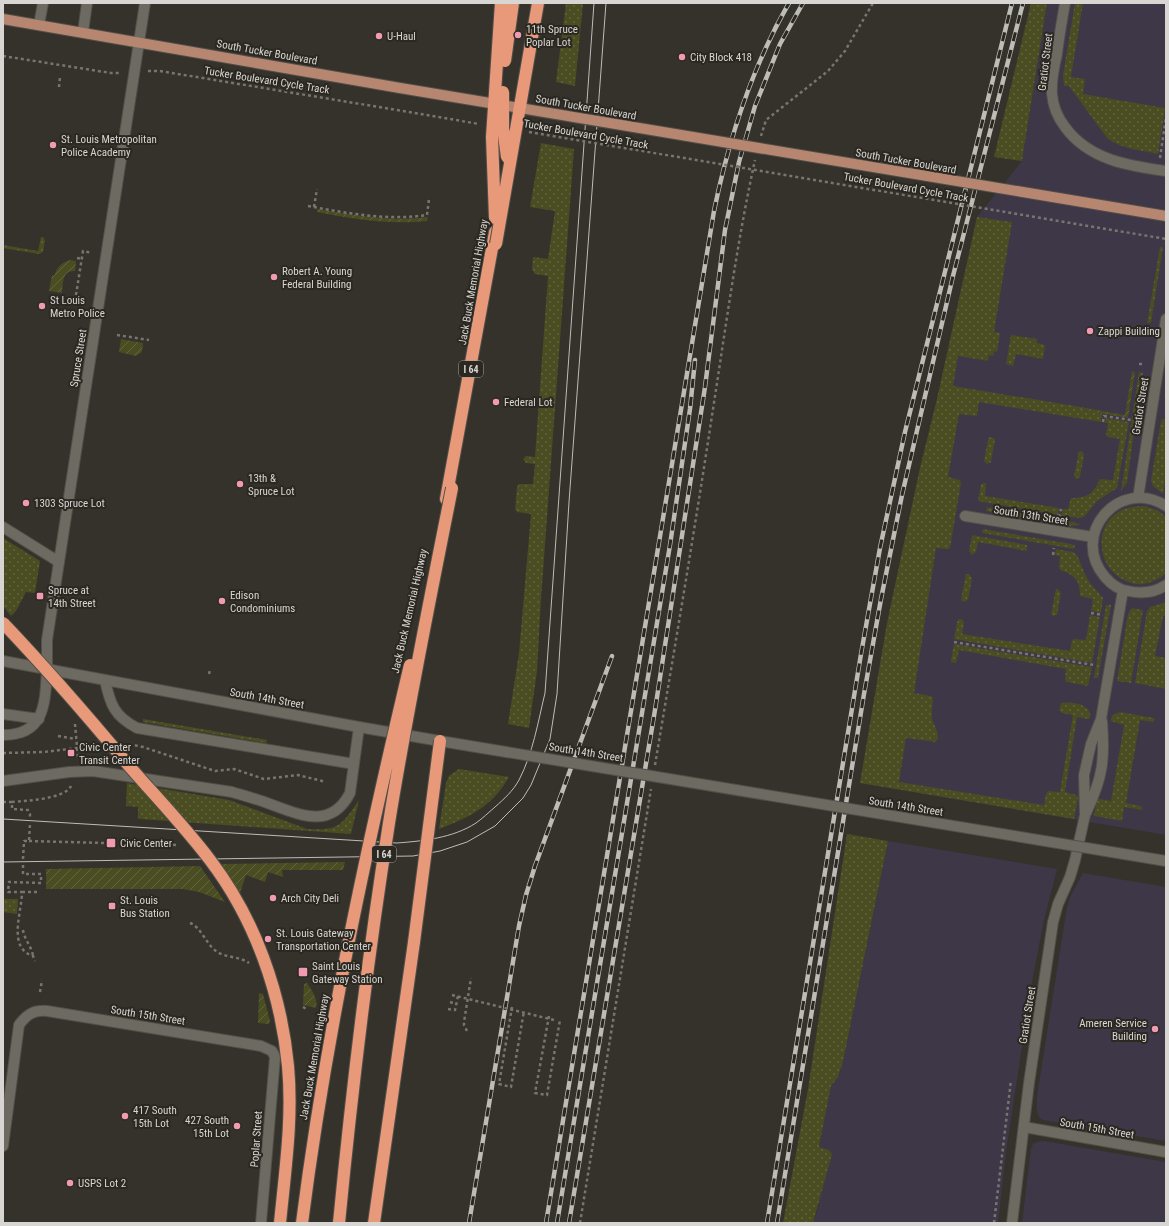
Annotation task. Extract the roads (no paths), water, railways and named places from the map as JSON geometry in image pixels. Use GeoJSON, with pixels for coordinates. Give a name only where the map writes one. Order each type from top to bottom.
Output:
{"type":"FeatureCollection","features":[{"type":"Feature","properties":{"kind":"highway"},"geometry":{"type":"LineString","coordinates":[[496,244],[492,137],[502,3]]}},
{"type":"Feature","properties":{"kind":"highway"},"geometry":{"type":"LineString","coordinates":[[507,162],[503,128],[504,69],[513,3]]}},
{"type":"Feature","properties":{"kind":"highway","name":"Jack Buck Memorial Highway"},"geometry":{"type":"LineString","coordinates":[[339,1223],[362,1013],[389,822],[496,244],[537,3]]}},
{"type":"Feature","properties":{"kind":"highway","name":"Jack Buck Memorial Highway"},"geometry":{"type":"LineString","coordinates":[[302,1223],[327,1059],[353,917],[449,488],[537,3]]}},
{"type":"Feature","properties":{"kind":"highway"},"geometry":{"type":"LineString","coordinates":[[3,623],[82,710],[210,860],[235,898],[261,951],[278,1007],[288,1067],[289,1122],[280,1223]]}},
{"type":"Feature","properties":{"kind":"highway"},"geometry":{"type":"LineString","coordinates":[[374,1223],[400,1045],[440,741]]}},
{"type":"Feature","properties":{"kind":"main road","name":"South Tucker Boulevard"},"geometry":{"type":"LineString","coordinates":[[3,19],[400,88],[1166,216]]}},
{"type":"Feature","properties":{"kind":"street"},"geometry":{"type":"LineString","coordinates":[[39,25],[43,3]]}},
{"type":"Feature","properties":{"kind":"street"},"geometry":{"type":"LineString","coordinates":[[83,32],[87,3]]}},
{"type":"Feature","properties":{"kind":"street","name":"Spruce Street"},"geometry":{"type":"LineString","coordinates":[[46,669],[47,640],[145,3]]}},
{"type":"Feature","properties":{"kind":"street","name":"Gratiot Street"},"geometry":{"type":"LineString","coordinates":[[1065,3],[1052,81],[1054,106],[1060,119],[1070,134],[1094,153],[1126,165],[1166,171]]}},
{"type":"Feature","properties":{"kind":"street","name":"Gratiot Street"},"geometry":{"type":"LineString","coordinates":[[1138,498],[1166,319]]}},
{"type":"Feature","properties":{"kind":"street"},"geometry":{"type":"LineString","coordinates":[[1166,506],[1152,499],[1138,498],[1125,500],[1114,505],[1104,514],[1097,525],[1093,537],[1092,547],[1096,565],[1108,580],[1123,590],[1138,593],[1152,591],[1166,585]]}},
{"type":"Feature","properties":{"kind":"street","name":"South 13th Street"},"geometry":{"type":"LineString","coordinates":[[965,516],[1093,537]]}},
{"type":"Feature","properties":{"kind":"street"},"geometry":{"type":"LineString","coordinates":[[3,527],[59,562]]}},
{"type":"Feature","properties":{"kind":"street","name":"Gratiot Street"},"geometry":{"type":"LineString","coordinates":[[1085,815],[1084,775],[1091,744],[1101,719],[1123,590]]}},
{"type":"Feature","properties":{"kind":"street","name":"South 14th Street"},"geometry":{"type":"LineString","coordinates":[[3,662],[422,738],[1166,861]]}},
{"type":"Feature","properties":{"kind":"street"},"geometry":{"type":"LineString","coordinates":[[3,736],[17,734],[30,728],[38,719],[42,712],[46,669]]}},
{"type":"Feature","properties":{"kind":"street"},"geometry":{"type":"LineString","coordinates":[[105,680],[110,701],[116,712],[123,720],[137,728],[354,764]]}},
{"type":"Feature","properties":{"kind":"street"},"geometry":{"type":"LineString","coordinates":[[3,714],[38,719]]}},
{"type":"Feature","properties":{"kind":"street","name":"Gratiot Street"},"geometry":{"type":"LineString","coordinates":[[1012,1223],[1053,922],[1058,904],[1070,877],[1085,815],[1096,792],[1102,765],[1104,745],[1101,719]]}},
{"type":"Feature","properties":{"kind":"street"},"geometry":{"type":"LineString","coordinates":[[3,781],[80,771],[105,772],[232,792],[254,798],[300,816],[312,818],[329,815],[345,802],[350,793],[359,727]]}},
{"type":"Feature","properties":{"kind":"street","name":"South 15th Street"},"geometry":{"type":"LineString","coordinates":[[3,1146],[19,1025],[25,1017],[32,1012],[47,1011],[261,1046],[272,1051],[275,1057]]}},
{"type":"Feature","properties":{"kind":"street","name":"Poplar Street"},"geometry":{"type":"LineString","coordinates":[[261,1223],[275,1057]]}},
{"type":"Feature","properties":{"kind":"street","name":"South 15th Street"},"geometry":{"type":"LineString","coordinates":[[1024,1127],[1166,1152]]}},
{"type":"Feature","properties":{"kind":"tram line"},"geometry":{"type":"LineString","coordinates":[[3,819],[397,843],[438,838],[467,828],[476,823],[505,798],[514,788],[528,759],[535,737],[545,693],[594,3]]}},
{"type":"Feature","properties":{"kind":"tram line"},"geometry":{"type":"LineString","coordinates":[[3,862],[413,856],[440,851],[467,842],[495,826],[523,798],[531,785],[550,739],[557,694],[569,502],[606,3]]}},
{"type":"Feature","properties":{"kind":"railway"},"geometry":{"type":"LineString","coordinates":[[546,1223],[714,211],[727,157],[743,104],[764,52],[789,3]]}},
{"type":"Feature","properties":{"kind":"railway"},"geometry":{"type":"LineString","coordinates":[[569,1223],[655,710],[705,387],[725,230],[739,162],[755,106],[780,44],[803,3]]}},
{"type":"Feature","properties":{"kind":"railway"},"geometry":{"type":"LineString","coordinates":[[767,1223],[861,654],[880,548],[905,432],[1012,3]]}},
{"type":"Feature","properties":{"kind":"railway"},"geometry":{"type":"LineString","coordinates":[[777,1223],[881,599],[902,495],[953,276],[1023,3]]}},
{"type":"Feature","properties":{"kind":"railway"},"geometry":{"type":"LineString","coordinates":[[557,1223],[670,545],[690,409],[695,360]]}},
{"type":"Feature","properties":{"kind":"railway"},"geometry":{"type":"LineString","coordinates":[[469,1223],[519,926],[526,895],[535,866],[612,656]]}},
{"type":"Feature","properties":{"kind":"place","name":"11th Spruce Poplar Lot"},"geometry":{"type":"Point","coordinates":[518,35]}},
{"type":"Feature","properties":{"kind":"place","name":"U-Haul"},"geometry":{"type":"Point","coordinates":[379,36]}},
{"type":"Feature","properties":{"kind":"place","name":"City Block 418"},"geometry":{"type":"Point","coordinates":[682,57]}},
{"type":"Feature","properties":{"kind":"place","name":"St. Louis Metropolitan Police Academy"},"geometry":{"type":"Point","coordinates":[53,145]}},
{"type":"Feature","properties":{"kind":"place","name":"Robert A. Young Federal Building"},"geometry":{"type":"Point","coordinates":[274,277]}},
{"type":"Feature","properties":{"kind":"place","name":"St Louis Metro Police"},"geometry":{"type":"Point","coordinates":[42,306]}},
{"type":"Feature","properties":{"kind":"place","name":"Zappi Building"},"geometry":{"type":"Point","coordinates":[1090,331]}},
{"type":"Feature","properties":{"kind":"place","name":"Federal Lot"},"geometry":{"type":"Point","coordinates":[496,402]}},
{"type":"Feature","properties":{"kind":"place","name":"13th & Spruce Lot"},"geometry":{"type":"Point","coordinates":[240,484]}},
{"type":"Feature","properties":{"kind":"place","name":"1303 Spruce Lot"},"geometry":{"type":"Point","coordinates":[26,503]}},
{"type":"Feature","properties":{"kind":"place","name":"Spruce at 14th Street"},"geometry":{"type":"Point","coordinates":[40,596]}},
{"type":"Feature","properties":{"kind":"place","name":"Edison Condominiums"},"geometry":{"type":"Point","coordinates":[222,601]}},
{"type":"Feature","properties":{"kind":"place","name":"Civic Center Transit Center"},"geometry":{"type":"Point","coordinates":[71,753]}},
{"type":"Feature","properties":{"kind":"place","name":"Civic Center"},"geometry":{"type":"Point","coordinates":[111,843]}},
{"type":"Feature","properties":{"kind":"place","name":"Arch City Deli"},"geometry":{"type":"Point","coordinates":[273,898]}},
{"type":"Feature","properties":{"kind":"place","name":"St. Louis Bus Station"},"geometry":{"type":"Point","coordinates":[112,906]}},
{"type":"Feature","properties":{"kind":"place","name":"St. Louis Gateway Transportation Center"},"geometry":{"type":"Point","coordinates":[268,939]}},
{"type":"Feature","properties":{"kind":"place","name":"Saint Louis Gateway Station"},"geometry":{"type":"Point","coordinates":[303,972]}},
{"type":"Feature","properties":{"kind":"place","name":"Ameren Service Building"},"geometry":{"type":"Point","coordinates":[1155,1029]}},
{"type":"Feature","properties":{"kind":"place","name":"417 South 15th Lot"},"geometry":{"type":"Point","coordinates":[125,1116]}},
{"type":"Feature","properties":{"kind":"place","name":"427 South 15th Lot"},"geometry":{"type":"Point","coordinates":[237,1126]}},
{"type":"Feature","properties":{"kind":"place","name":"USPS Lot 2"},"geometry":{"type":"Point","coordinates":[70,1183]}}]}
